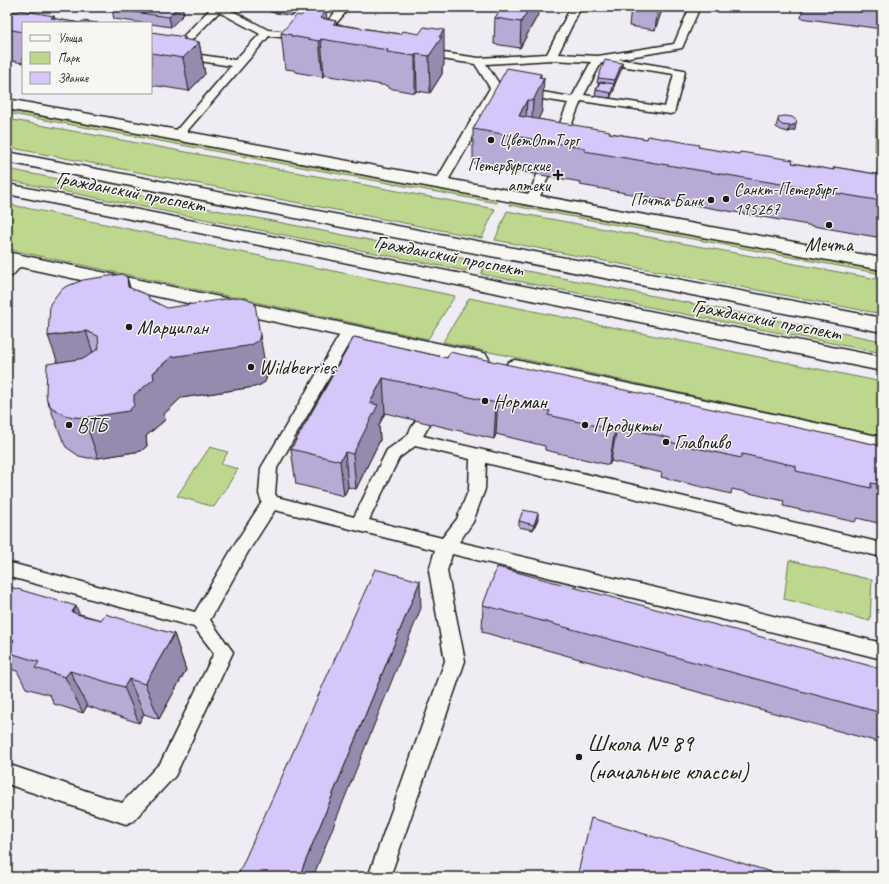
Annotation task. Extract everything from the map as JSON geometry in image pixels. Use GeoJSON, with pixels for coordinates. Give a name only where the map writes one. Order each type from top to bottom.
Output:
{"type":"FeatureCollection","features":[{"type":"Feature","properties":{"kind":"main road"},"geometry":{"type":"LineString","coordinates":[[7,104],[882,264]]}},
{"type":"Feature","properties":{"kind":"main road","name":"Гражданский проспект"},"geometry":{"type":"LineString","coordinates":[[7,157],[882,325]]}},
{"type":"Feature","properties":{"kind":"main road","name":"Гражданский проспект"},"geometry":{"type":"LineString","coordinates":[[7,189],[882,364]]}},
{"type":"Feature","properties":{"kind":"main road"},"geometry":{"type":"LineString","coordinates":[[11,264],[349,331],[882,445]]}},
{"type":"Feature","properties":{"kind":"lane"},"geometry":{"type":"LineString","coordinates":[[172,54],[218,7],[266,33],[335,40]]}},
{"type":"Feature","properties":{"kind":"lane"},"geometry":{"type":"LineString","coordinates":[[319,38],[345,7]]}},
{"type":"Feature","properties":{"kind":"lane"},"geometry":{"type":"LineString","coordinates":[[550,57],[576,7]]}},
{"type":"Feature","properties":{"kind":"lane"},"geometry":{"type":"LineString","coordinates":[[598,59],[678,46],[695,7]]}},
{"type":"Feature","properties":{"kind":"lane"},"geometry":{"type":"LineString","coordinates":[[178,135],[266,33]]}},
{"type":"Feature","properties":{"kind":"lane"},"geometry":{"type":"LineString","coordinates":[[152,50],[238,64]]}},
{"type":"Feature","properties":{"kind":"lane"},"geometry":{"type":"LineString","coordinates":[[412,51],[479,61],[550,57],[598,59],[680,72],[670,111],[496,88]]}},
{"type":"Feature","properties":{"kind":"lane"},"geometry":{"type":"LineString","coordinates":[[570,146],[554,150],[577,99],[598,59]]}},
{"type":"Feature","properties":{"kind":"lane"},"geometry":{"type":"LineString","coordinates":[[479,61],[496,88]]}},
{"type":"Feature","properties":{"kind":"lane"},"geometry":{"type":"LineString","coordinates":[[440,184],[496,88]]}},
{"type":"Feature","properties":{"kind":"lane"},"geometry":{"type":"LineString","coordinates":[[532,201],[543,175]]}},
{"type":"Feature","properties":{"kind":"lane"},"geometry":{"type":"LineString","coordinates":[[349,331],[269,468],[267,494],[271,502],[445,547],[781,625],[882,651]]}},
{"type":"Feature","properties":{"kind":"lane"},"geometry":{"type":"LineString","coordinates":[[358,525],[393,454],[413,440],[423,422]]}},
{"type":"Feature","properties":{"kind":"lane"},"geometry":{"type":"LineString","coordinates":[[413,440],[882,550]]}},
{"type":"Feature","properties":{"kind":"lane"},"geometry":{"type":"LineString","coordinates":[[379,877],[455,662],[438,571],[445,547],[464,522],[477,489],[478,456]]}},
{"type":"Feature","properties":{"kind":"lane"},"geometry":{"type":"LineString","coordinates":[[200,621],[242,548],[271,502]]}},
{"type":"Feature","properties":{"kind":"lane"},"geometry":{"type":"LineString","coordinates":[[7,569],[200,621],[224,652],[168,769],[126,814],[7,774]]}},
{"type":"Feature","properties":{"kind":"green space"},"geometry":{"type":"Polygon","coordinates":[[[7,110],[498,200],[497,203],[7,113],[7,110]]]}},
{"type":"Feature","properties":{"kind":"green space"},"geometry":{"type":"Polygon","coordinates":[[[7,119],[495,209],[482,238],[7,147],[7,119]]]}},
{"type":"Feature","properties":{"kind":"green space"},"geometry":{"type":"Polygon","coordinates":[[[876,120],[882,121],[882,152],[875,151],[876,120]]]}},
{"type":"Feature","properties":{"kind":"green space"},"geometry":{"type":"Polygon","coordinates":[[[7,169],[471,260],[466,271],[7,180],[7,169]]]}},
{"type":"Feature","properties":{"kind":"green space"},"geometry":{"type":"Polygon","coordinates":[[[511,202],[882,270],[882,274],[509,205],[511,202]]]}},
{"type":"Feature","properties":{"kind":"green space"},"geometry":{"type":"Polygon","coordinates":[[[7,204],[455,296],[428,339],[7,249],[7,204]]]}},
{"type":"Feature","properties":{"kind":"green space"},"geometry":{"type":"Polygon","coordinates":[[[507,211],[882,280],[882,314],[495,240],[507,211]]]}},
{"type":"Feature","properties":{"kind":"green space"},"geometry":{"type":"Polygon","coordinates":[[[486,263],[882,341],[882,353],[481,274],[486,263]]]}},
{"type":"Feature","properties":{"kind":"green space"},"geometry":{"type":"Polygon","coordinates":[[[469,298],[882,382],[882,436],[443,342],[469,298]]]}},
{"type":"Feature","properties":{"kind":"green space"},"geometry":{"type":"Polygon","coordinates":[[[210,447],[228,452],[221,464],[238,469],[214,507],[177,496],[210,447]]]}},
{"type":"Feature","properties":{"kind":"green space"},"geometry":{"type":"Polygon","coordinates":[[[789,560],[872,580],[870,621],[784,599],[789,560]]]}},
{"type":"Feature","properties":{"kind":"building"},"geometry":{"type":"Polygon","coordinates":[[[114,7],[178,7],[169,17],[112,9],[114,7]]]}},
{"type":"Feature","properties":{"kind":"building"},"geometry":{"type":"Polygon","coordinates":[[[502,7],[530,7],[521,22],[495,18],[502,7]]]}},
{"type":"Feature","properties":{"kind":"building"},"geometry":{"type":"Polygon","coordinates":[[[307,9],[326,11],[320,18],[336,21],[333,24],[400,34],[402,31],[419,34],[424,27],[444,30],[439,37],[442,37],[429,56],[416,54],[415,56],[387,52],[388,50],[321,39],[319,41],[281,33],[297,15],[301,16],[307,9]]]}},
{"type":"Feature","properties":{"kind":"building"},"geometry":{"type":"Polygon","coordinates":[[[20,10],[54,16],[51,18],[74,22],[22,22],[22,32],[7,29],[7,11],[17,12],[20,10]]]}},
{"type":"Feature","properties":{"kind":"building"},"geometry":{"type":"Polygon","coordinates":[[[152,32],[185,37],[183,39],[199,42],[183,58],[152,53],[152,32]]]}},
{"type":"Feature","properties":{"kind":"building"},"geometry":{"type":"Polygon","coordinates":[[[605,60],[622,63],[615,80],[598,78],[605,60]]]}},
{"type":"Feature","properties":{"kind":"building"},"geometry":{"type":"Polygon","coordinates":[[[507,68],[541,74],[539,77],[544,78],[533,101],[527,100],[519,116],[610,131],[609,133],[647,139],[648,136],[739,154],[740,152],[793,160],[792,163],[834,170],[834,167],[882,175],[882,201],[584,151],[585,148],[473,129],[507,68]]]}},
{"type":"Feature","properties":{"kind":"building"},"geometry":{"type":"Polygon","coordinates":[[[600,82],[614,84],[611,93],[596,90],[600,82]]]}},
{"type":"Feature","properties":{"kind":"building"},"geometry":{"type":"Polygon","coordinates":[[[779,117],[792,117],[797,121],[796,124],[790,126],[782,125],[778,121],[779,117]]]}},
{"type":"Feature","properties":{"kind":"building"},"geometry":{"type":"Polygon","coordinates":[[[122,274],[127,277],[128,287],[148,295],[149,299],[167,308],[239,297],[246,298],[255,304],[260,335],[258,341],[247,346],[171,357],[153,373],[154,379],[134,395],[134,405],[129,411],[84,418],[64,415],[51,407],[47,400],[47,364],[85,358],[99,348],[98,336],[86,331],[48,336],[50,304],[65,287],[83,280],[122,274]]]}},
{"type":"Feature","properties":{"kind":"building"},"geometry":{"type":"Polygon","coordinates":[[[354,337],[447,358],[450,352],[882,446],[882,485],[871,483],[871,488],[796,471],[796,466],[742,454],[741,458],[669,442],[670,438],[617,426],[615,430],[548,415],[550,411],[498,399],[496,403],[383,378],[370,403],[378,405],[353,454],[345,452],[340,461],[291,449],[354,337]]]}},
{"type":"Feature","properties":{"kind":"building"},"geometry":{"type":"Polygon","coordinates":[[[523,510],[538,513],[534,525],[519,521],[523,510]]]}},
{"type":"Feature","properties":{"kind":"building"},"geometry":{"type":"Polygon","coordinates":[[[497,567],[882,669],[882,713],[483,605],[497,567]]]}},
{"type":"Feature","properties":{"kind":"building"},"geometry":{"type":"Polygon","coordinates":[[[375,569],[420,581],[299,877],[237,877],[375,569]]]}},
{"type":"Feature","properties":{"kind":"building"},"geometry":{"type":"Polygon","coordinates":[[[7,586],[76,606],[72,612],[80,615],[101,620],[105,614],[174,634],[145,684],[129,679],[124,687],[70,671],[65,677],[35,668],[39,662],[7,652],[14,640],[7,637],[7,586]]]}},
{"type":"Feature","properties":{"kind":"building"},"geometry":{"type":"Polygon","coordinates":[[[591,818],[788,877],[577,877],[591,818]]]}},
{"type":"Feature","properties":{"kind":"place","name":"ЦветОптТорг"},"geometry":{"type":"Point","coordinates":[491,140]}},
{"type":"Feature","properties":{"kind":"place","name":"Петербургские аптеки"},"geometry":{"type":"Point","coordinates":[558,175]}},
{"type":"Feature","properties":{"kind":"place","name":"Санкт-Петербург 195267"},"geometry":{"type":"Point","coordinates":[726,199]}},
{"type":"Feature","properties":{"kind":"place","name":"Почта Банк"},"geometry":{"type":"Point","coordinates":[711,200]}},
{"type":"Feature","properties":{"kind":"place","name":"Мечта"},"geometry":{"type":"Point","coordinates":[829,225]}},
{"type":"Feature","properties":{"kind":"place","name":"Марципан"},"geometry":{"type":"Point","coordinates":[129,327]}},
{"type":"Feature","properties":{"kind":"place","name":"Wildberries"},"geometry":{"type":"Point","coordinates":[251,367]}},
{"type":"Feature","properties":{"kind":"place","name":"Норман"},"geometry":{"type":"Point","coordinates":[485,401]}},
{"type":"Feature","properties":{"kind":"place","name":"ВТБ"},"geometry":{"type":"Point","coordinates":[69,425]}},
{"type":"Feature","properties":{"kind":"place","name":"Продукты"},"geometry":{"type":"Point","coordinates":[585,425]}},
{"type":"Feature","properties":{"kind":"place","name":"Главпиво"},"geometry":{"type":"Point","coordinates":[666,442]}},
{"type":"Feature","properties":{"kind":"place","name":"Школа № 89 (начальные классы)"},"geometry":{"type":"Point","coordinates":[579,757]}}]}
